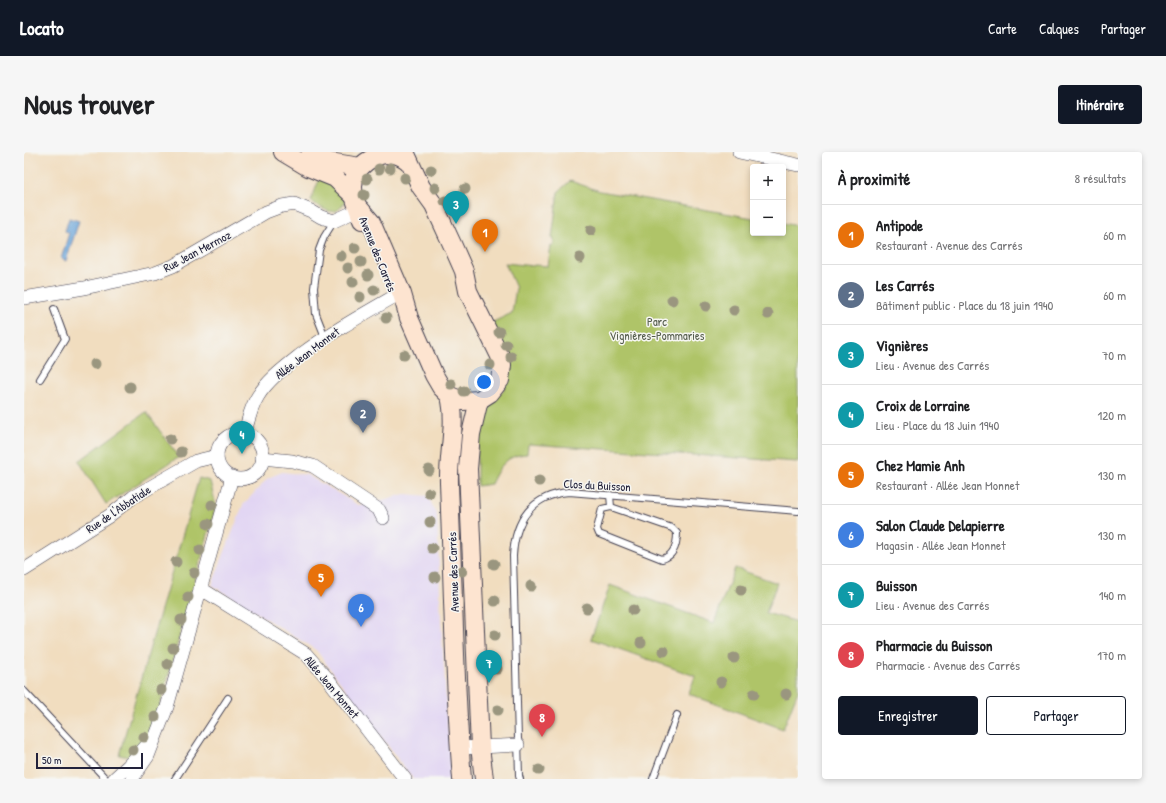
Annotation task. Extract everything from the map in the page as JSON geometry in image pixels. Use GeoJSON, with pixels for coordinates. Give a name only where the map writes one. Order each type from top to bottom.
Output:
{"type":"FeatureCollection","features":[{"type":"Feature","properties":{"kind":"main road"},"geometry":{"type":"LineString","coordinates":[[283,152],[308,167],[335,178],[357,203]]}},
{"type":"Feature","properties":{"kind":"main road"},"geometry":{"type":"LineString","coordinates":[[303,152],[328,162],[360,167],[370,158],[380,153],[407,156],[421,187],[434,205],[452,244],[464,271],[464,285],[500,356],[502,365],[500,380],[490,393],[479,400],[463,401],[450,396]]}},
{"type":"Feature","properties":{"kind":"main road","name":"Avenue des Carrés"},"geometry":{"type":"LineString","coordinates":[[360,167],[355,176],[353,185],[364,226],[395,296],[409,318]]}},
{"type":"Feature","properties":{"kind":"main road","name":"Avenue des Carrés"},"geometry":{"type":"LineString","coordinates":[[357,203],[371,222],[402,294],[409,318],[434,375],[450,396],[453,410],[449,468],[455,658],[462,779]]}},
{"type":"Feature","properties":{"kind":"main road","name":"Avenue des Carrés"},"geometry":{"type":"LineString","coordinates":[[479,400],[471,434],[468,469],[480,747],[484,779]]}},
{"type":"Feature","properties":{"kind":"street"},"geometry":{"type":"LineString","coordinates":[[739,152],[798,166]]}},
{"type":"Feature","properties":{"kind":"street"},"geometry":{"type":"LineString","coordinates":[[334,221],[357,203]]}},
{"type":"Feature","properties":{"kind":"street","name":"Rue Jean Mermoz"},"geometry":{"type":"LineString","coordinates":[[24,297],[84,288],[155,273],[173,266],[266,212],[282,206],[294,204],[321,217],[334,221]]}},
{"type":"Feature","properties":{"kind":"street","name":"Allée Jean Monnet"},"geometry":{"type":"LineString","coordinates":[[245,433],[252,407],[265,386],[285,367],[324,337],[395,296]]}},
{"type":"Feature","properties":{"kind":"street"},"geometry":{"type":"LineString","coordinates":[[245,433],[252,436],[261,446],[261,465],[252,475],[246,478],[232,477],[221,469],[218,463],[217,456],[220,445],[228,436],[245,433]]}},
{"type":"Feature","properties":{"kind":"street","name":"Rue de l'Abbatiale"},"geometry":{"type":"LineString","coordinates":[[24,570],[109,516],[133,497],[196,461],[217,456]]}},
{"type":"Feature","properties":{"kind":"street"},"geometry":{"type":"LineString","coordinates":[[262,458],[292,461],[313,466],[379,510],[383,518]]}},
{"type":"Feature","properties":{"kind":"street"},"geometry":{"type":"LineString","coordinates":[[132,779],[148,756],[167,707],[232,477]]}},
{"type":"Feature","properties":{"kind":"street","name":"Allée Jean Monnet"},"geometry":{"type":"LineString","coordinates":[[200,588],[306,654],[328,679],[405,779]]}},
{"type":"Feature","properties":{"kind":"street"},"geometry":{"type":"LineString","coordinates":[[114,779],[128,766],[155,735]]}},
{"type":"Feature","properties":{"kind":"street"},"geometry":{"type":"LineString","coordinates":[[460,748],[518,745]]}},
{"type":"Feature","properties":{"kind":"lane"},"geometry":{"type":"LineString","coordinates":[[421,187],[427,208]]}},
{"type":"Feature","properties":{"kind":"lane"},"geometry":{"type":"LineString","coordinates":[[324,337],[316,314],[314,288],[315,275],[319,250],[324,237],[334,221]]}},
{"type":"Feature","properties":{"kind":"lane"},"geometry":{"type":"LineString","coordinates":[[40,379],[65,339],[54,309]]}},
{"type":"Feature","properties":{"kind":"lane","name":"Clos du Buisson"},"geometry":{"type":"LineString","coordinates":[[520,779],[513,556],[517,531],[529,509],[544,498],[569,492],[798,511]]}},
{"type":"Feature","properties":{"kind":"lane"},"geometry":{"type":"LineString","coordinates":[[610,495],[611,507]]}},
{"type":"Feature","properties":{"kind":"lane"},"geometry":{"type":"LineString","coordinates":[[611,507],[672,528],[677,533],[677,539],[672,554],[668,558],[662,559],[600,534],[597,528],[602,509],[611,507]]}},
{"type":"Feature","properties":{"kind":"lane"},"geometry":{"type":"LineString","coordinates":[[24,691],[106,779]]}},
{"type":"Feature","properties":{"kind":"lane"},"geometry":{"type":"LineString","coordinates":[[176,779],[228,698]]}},
{"type":"Feature","properties":{"kind":"lane"},"geometry":{"type":"LineString","coordinates":[[653,779],[677,715]]}},
{"type":"Feature","properties":{"kind":"shaded area"},"geometry":{"type":"Polygon","coordinates":[[[282,472],[307,475],[360,506],[405,494],[428,496],[437,516],[441,621],[451,779],[413,779],[316,650],[212,585],[243,505],[268,478],[282,472]]]}},
{"type":"Feature","properties":{"kind":"green space"},"geometry":{"type":"Polygon","coordinates":[[[320,177],[332,182],[346,199],[339,209],[334,211],[325,210],[311,201],[320,177]]]}},
{"type":"Feature","properties":{"kind":"green space","name":"Parc Vignières-Pommaries"},"geometry":{"type":"Polygon","coordinates":[[[570,181],[600,191],[750,217],[750,236],[786,236],[786,224],[798,226],[798,462],[529,444],[527,454],[508,459],[500,467],[491,484],[477,486],[478,447],[482,417],[487,406],[504,389],[491,323],[512,313],[516,288],[505,263],[548,266],[551,245],[553,246],[554,239],[552,238],[558,192],[570,181]]]}},
{"type":"Feature","properties":{"kind":"green space"},"geometry":{"type":"Polygon","coordinates":[[[146,412],[179,457],[106,504],[79,461],[146,412]]]}},
{"type":"Feature","properties":{"kind":"green space"},"geometry":{"type":"Polygon","coordinates":[[[199,478],[210,481],[216,506],[152,734],[128,757],[119,755],[199,478]]]}},
{"type":"Feature","properties":{"kind":"green space"},"geometry":{"type":"Polygon","coordinates":[[[735,568],[777,583],[766,613],[798,622],[798,691],[783,729],[689,694],[695,676],[591,639],[610,585],[714,623],[735,568]]]}},
{"type":"Feature","properties":{"kind":"water"},"geometry":{"type":"Polygon","coordinates":[[[69,218],[79,221],[66,261],[61,259],[69,233],[65,231],[69,218]]]}},
{"type":"Feature","properties":{"kind":"place","name":"Vignières"},"geometry":{"type":"Point","coordinates":[456,224]}},
{"type":"Feature","properties":{"kind":"place","name":"Antipode"},"geometry":{"type":"Point","coordinates":[485,252]}},
{"type":"Feature","properties":{"kind":"place","name":"Les Carrés"},"geometry":{"type":"Point","coordinates":[363,433]}},
{"type":"Feature","properties":{"kind":"place","name":"Croix de Lorraine"},"geometry":{"type":"Point","coordinates":[242,454]}},
{"type":"Feature","properties":{"kind":"place","name":"Chez Mamie Anh"},"geometry":{"type":"Point","coordinates":[321,597]}},
{"type":"Feature","properties":{"kind":"place","name":"Salon Claude Delapierre"},"geometry":{"type":"Point","coordinates":[361,627]}},
{"type":"Feature","properties":{"kind":"place","name":"Buisson"},"geometry":{"type":"Point","coordinates":[489,683]}},
{"type":"Feature","properties":{"kind":"place","name":"Pharmacie du Buisson"},"geometry":{"type":"Point","coordinates":[542,737]}}]}
